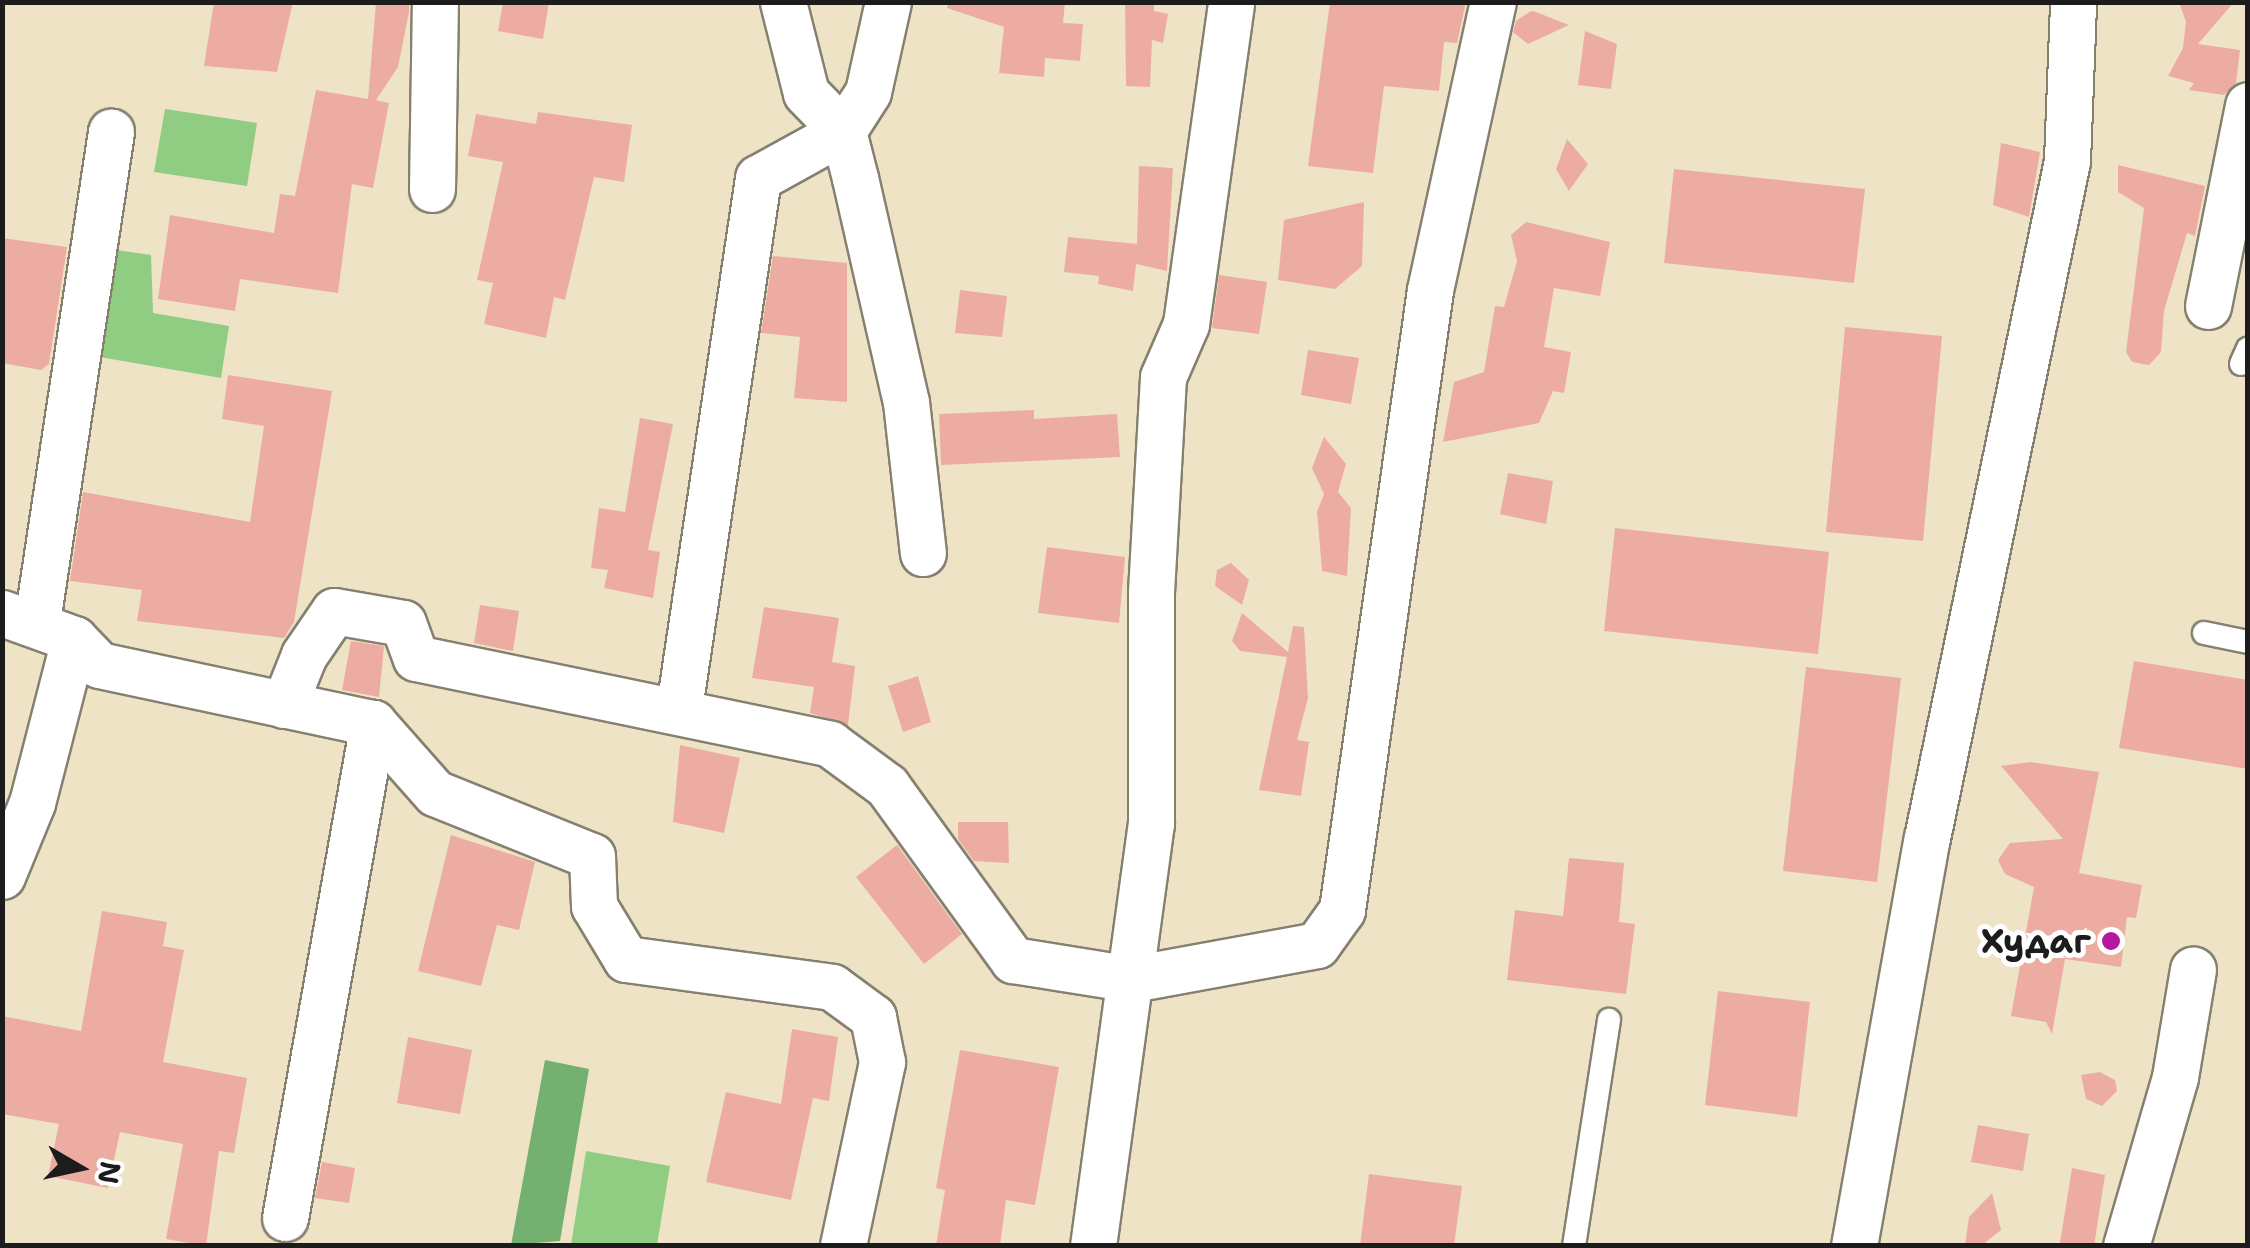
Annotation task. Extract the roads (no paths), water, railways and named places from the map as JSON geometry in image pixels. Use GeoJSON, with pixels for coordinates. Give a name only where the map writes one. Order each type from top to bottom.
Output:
{"type":"FeatureCollection","features":[{"type":"Feature","properties":{"kind":"street"},"geometry":{"type":"LineString","coordinates":[[432,189],[435,2]]}},
{"type":"Feature","properties":{"kind":"street"},"geometry":{"type":"LineString","coordinates":[[783,2],[806,93],[843,132],[906,402],[924,553]]}},
{"type":"Feature","properties":{"kind":"street"},"geometry":{"type":"LineString","coordinates":[[679,708],[758,178],[843,132],[868,92],[888,2]]}},
{"type":"Feature","properties":{"kind":"street"},"geometry":{"type":"LineString","coordinates":[[1092,1246],[1151,824],[1151,592],[1163,377],[1186,324],[1231,2]]}},
{"type":"Feature","properties":{"kind":"street"},"geometry":{"type":"LineString","coordinates":[[284,704],[304,655],[334,610],[403,623],[416,658],[679,708],[830,744],[886,786],[1014,960],[1132,979],[1317,945],[1342,910],[1430,290],[1494,2]]}},
{"type":"Feature","properties":{"kind":"street"},"geometry":{"type":"LineString","coordinates":[[1854,1246],[1927,838],[2067,161],[2073,2]]}},
{"type":"Feature","properties":{"kind":"street"},"geometry":{"type":"LineString","coordinates":[[2208,306],[2248,105]]}},
{"type":"Feature","properties":{"kind":"street"},"geometry":{"type":"LineString","coordinates":[[2,876],[32,803],[38,624],[111,132]]}},
{"type":"Feature","properties":{"kind":"street"},"geometry":{"type":"LineString","coordinates":[[38,624],[99,664],[373,723],[435,793],[592,856],[594,906],[626,959],[832,987],[873,1017],[882,1062],[842,1246]]}},
{"type":"Feature","properties":{"kind":"street"},"geometry":{"type":"LineString","coordinates":[[285,1218],[373,723]]}},
{"type":"Feature","properties":{"kind":"street"},"geometry":{"type":"LineString","coordinates":[[2126,1246],[2174,1077],[2194,969]]}},
{"type":"Feature","properties":{"kind":"lane"},"geometry":{"type":"LineString","coordinates":[[2204,633],[2248,642]]}},
{"type":"Feature","properties":{"kind":"lane"},"geometry":{"type":"LineString","coordinates":[[1574,1246],[1609,1020]]}},
{"type":"Feature","properties":{"kind":"place","name":"Худаг"},"geometry":{"type":"Point","coordinates":[2111,941]}}]}
